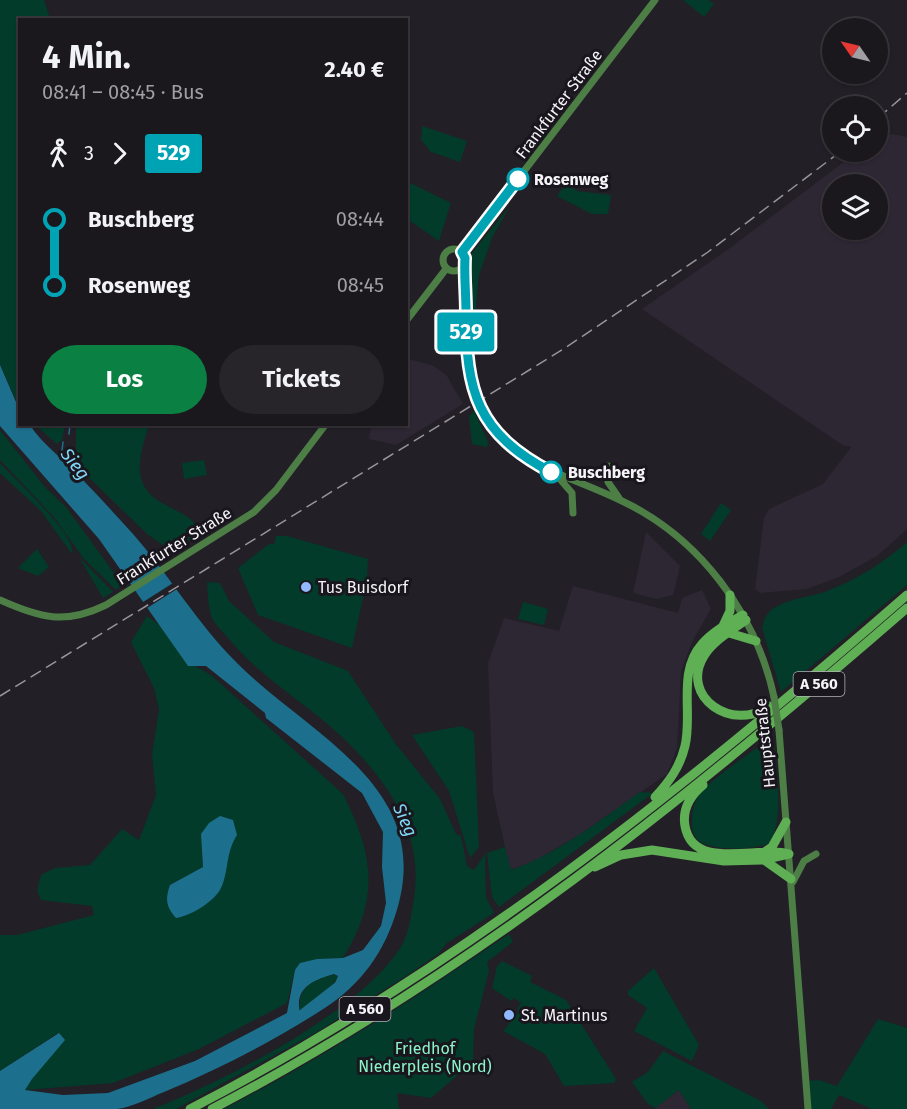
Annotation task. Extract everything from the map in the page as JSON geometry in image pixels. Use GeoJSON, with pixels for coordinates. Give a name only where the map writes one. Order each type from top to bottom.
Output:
{"type":"FeatureCollection","features":[{"type":"Feature","properties":{"kind":"highway"},"geometry":{"type":"LineString","coordinates":[[730,595],[730,611],[726,630],[708,650],[699,667],[703,693],[716,709],[736,717],[746,717],[765,710],[785,694],[794,692]]}},
{"type":"Feature","properties":{"kind":"highway","name":"A 560"},"geometry":{"type":"LineString","coordinates":[[190,1109],[294,1053],[395,990],[532,896],[623,829],[794,692],[907,595]]}},
{"type":"Feature","properties":{"kind":"highway","name":"A 560"},"geometry":{"type":"LineString","coordinates":[[212,1109],[299,1062],[401,998],[578,874],[730,757],[907,608]]}},
{"type":"Feature","properties":{"kind":"highway"},"geometry":{"type":"LineString","coordinates":[[623,829],[627,821],[668,783],[675,772],[685,745],[690,664],[702,644],[745,618]]}},
{"type":"Feature","properties":{"kind":"highway"},"geometry":{"type":"LineString","coordinates":[[726,630],[756,641]]}},
{"type":"Feature","properties":{"kind":"highway"},"geometry":{"type":"LineString","coordinates":[[730,757],[722,770],[696,791],[688,801],[684,820],[688,837],[699,848],[716,854],[764,855],[792,882]]}},
{"type":"Feature","properties":{"kind":"highway"},"geometry":{"type":"LineString","coordinates":[[764,855],[772,847],[786,822]]}},
{"type":"Feature","properties":{"kind":"highway"},"geometry":{"type":"LineString","coordinates":[[578,874],[638,851],[676,851],[714,860],[789,854]]}},
{"type":"Feature","properties":{"kind":"main road","name":"Frankfurter Straße"},"geometry":{"type":"LineString","coordinates":[[462,252],[655,0]]}},
{"type":"Feature","properties":{"kind":"main road"},"geometry":{"type":"LineString","coordinates":[[462,268],[452,272],[446,269],[442,262],[446,252],[452,249],[462,252],[465,262],[462,268],[466,291],[466,356],[475,396]]}},
{"type":"Feature","properties":{"kind":"main road"},"geometry":{"type":"LineString","coordinates":[[408,318],[446,269]]}},
{"type":"Feature","properties":{"kind":"main road","name":"Hauptstraße"},"geometry":{"type":"LineString","coordinates":[[480,408],[501,436],[526,457],[555,474],[621,500],[662,524],[703,560],[730,595],[756,641],[774,697],[779,730],[808,1109]]}},
{"type":"Feature","properties":{"kind":"main road","name":"Frankfurter Straße"},"geometry":{"type":"LineString","coordinates":[[0,600],[35,615],[68,618],[92,612],[261,506],[324,426]]}},
{"type":"Feature","properties":{"kind":"main road"},"geometry":{"type":"LineString","coordinates":[[608,466],[608,482],[621,500]]}},
{"type":"Feature","properties":{"kind":"main road"},"geometry":{"type":"LineString","coordinates":[[555,474],[573,493],[573,513]]}},
{"type":"Feature","properties":{"kind":"main road"},"geometry":{"type":"LineString","coordinates":[[792,882],[804,861],[816,854]]}},
{"type":"Feature","properties":{"kind":"shaded area"},"geometry":{"type":"Polygon","coordinates":[[[888,135],[907,137],[907,529],[877,556],[839,577],[807,589],[760,593],[755,589],[764,518],[769,509],[823,484],[852,446],[844,446],[642,309],[730,248],[822,178],[822,240],[888,240],[888,174],[828,174],[844,162],[888,162],[888,135]]]}},
{"type":"Feature","properties":{"kind":"shaded area"},"geometry":{"type":"Polygon","coordinates":[[[408,359],[434,366],[447,376],[463,404],[396,445],[369,439],[371,428],[368,426],[408,426],[408,359]]]}},
{"type":"Feature","properties":{"kind":"shaded area"},"geometry":{"type":"Polygon","coordinates":[[[646,532],[680,566],[673,595],[657,599],[633,593],[646,532]]]}},
{"type":"Feature","properties":{"kind":"shaded area"},"geometry":{"type":"Polygon","coordinates":[[[573,586],[678,613],[682,598],[702,590],[711,609],[693,640],[681,671],[677,748],[667,774],[579,835],[533,862],[510,870],[493,792],[488,663],[504,618],[559,631],[573,586]]]}},
{"type":"Feature","properties":{"kind":"shaded area"},"geometry":{"type":"Polygon","coordinates":[[[679,1090],[691,1109],[655,1108],[679,1090]]]}},
{"type":"Feature","properties":{"kind":"green space"},"geometry":{"type":"Polygon","coordinates":[[[0,0],[44,0],[50,18],[18,18],[18,405],[0,365],[0,0]]]}},
{"type":"Feature","properties":{"kind":"green space"},"geometry":{"type":"Polygon","coordinates":[[[683,0],[708,0],[714,4],[704,17],[683,0]]]}},
{"type":"Feature","properties":{"kind":"green space"},"geometry":{"type":"Polygon","coordinates":[[[422,126],[467,141],[460,162],[431,152],[421,140],[422,126]]]}},
{"type":"Feature","properties":{"kind":"green space"},"geometry":{"type":"Polygon","coordinates":[[[408,182],[451,203],[439,241],[408,220],[408,182]]]}},
{"type":"Feature","properties":{"kind":"green space"},"geometry":{"type":"Polygon","coordinates":[[[566,183],[577,191],[611,195],[608,214],[592,214],[557,196],[566,183]]]}},
{"type":"Feature","properties":{"kind":"green space"},"geometry":{"type":"Polygon","coordinates":[[[510,206],[492,238],[479,275],[475,316],[473,316],[470,275],[472,253],[510,206]]]}},
{"type":"Feature","properties":{"kind":"green space"},"geometry":{"type":"Polygon","coordinates":[[[474,411],[488,442],[487,447],[472,444],[469,416],[474,411]]]}},
{"type":"Feature","properties":{"kind":"green space"},"geometry":{"type":"Polygon","coordinates":[[[36,426],[65,426],[62,440],[57,444],[36,426]]]}},
{"type":"Feature","properties":{"kind":"green space"},"geometry":{"type":"Polygon","coordinates":[[[76,426],[149,426],[140,460],[142,480],[146,489],[154,498],[190,519],[201,533],[172,551],[147,534],[76,465],[76,426]]]}},
{"type":"Feature","properties":{"kind":"green space"},"geometry":{"type":"Polygon","coordinates":[[[0,430],[45,487],[66,507],[122,584],[116,590],[84,559],[53,516],[0,460],[0,430]]]}},
{"type":"Feature","properties":{"kind":"green space"},"geometry":{"type":"Polygon","coordinates":[[[204,460],[207,475],[184,479],[182,463],[204,460]]]}},
{"type":"Feature","properties":{"kind":"green space"},"geometry":{"type":"Polygon","coordinates":[[[0,463],[56,522],[71,546],[72,554],[41,511],[0,473],[0,463]]]}},
{"type":"Feature","properties":{"kind":"green space"},"geometry":{"type":"Polygon","coordinates":[[[721,503],[731,510],[710,541],[701,534],[721,503]]]}},
{"type":"Feature","properties":{"kind":"green space","name":"Tus Buisdorf"},"geometry":{"type":"Polygon","coordinates":[[[276,536],[287,536],[368,559],[367,579],[352,648],[258,615],[238,568],[269,544],[274,544],[276,536]]]}},
{"type":"Feature","properties":{"kind":"green space"},"geometry":{"type":"Polygon","coordinates":[[[907,542],[907,585],[781,692],[762,628],[768,613],[783,603],[820,593],[860,576],[907,542]]]}},
{"type":"Feature","properties":{"kind":"green space"},"geometry":{"type":"Polygon","coordinates":[[[37,549],[49,567],[38,576],[18,568],[37,549]]]}},
{"type":"Feature","properties":{"kind":"green space"},"geometry":{"type":"Polygon","coordinates":[[[79,557],[113,592],[103,598],[79,557]]]}},
{"type":"Feature","properties":{"kind":"green space"},"geometry":{"type":"Polygon","coordinates":[[[207,582],[220,583],[229,601],[274,642],[348,671],[395,743],[440,799],[456,834],[461,836],[467,866],[474,870],[485,854],[486,897],[494,913],[447,943],[438,954],[406,976],[317,1032],[176,1109],[153,1109],[253,1062],[290,1041],[358,993],[385,968],[403,943],[411,918],[416,879],[409,833],[389,791],[375,772],[342,737],[256,667],[220,629],[211,614],[207,582]]]}},
{"type":"Feature","properties":{"kind":"green space"},"geometry":{"type":"Polygon","coordinates":[[[523,602],[548,609],[544,625],[518,619],[523,602]]]}},
{"type":"Feature","properties":{"kind":"green space"},"geometry":{"type":"Polygon","coordinates":[[[147,616],[161,626],[188,666],[195,666],[211,675],[343,794],[361,837],[366,857],[367,896],[363,916],[343,958],[317,959],[295,970],[287,1003],[199,1049],[113,1083],[25,1090],[58,1033],[0,1071],[0,935],[17,935],[94,915],[92,906],[41,900],[37,891],[41,875],[55,868],[90,865],[122,829],[139,840],[156,795],[152,755],[159,709],[154,688],[131,642],[147,616]],[[201,834],[203,867],[170,885],[199,908],[220,890],[229,846],[237,835],[201,834]]]}},
{"type":"Feature","properties":{"kind":"green space"},"geometry":{"type":"Polygon","coordinates":[[[462,726],[474,732],[479,847],[470,858],[449,791],[412,735],[462,726]]]}},
{"type":"Feature","properties":{"kind":"green space"},"geometry":{"type":"Polygon","coordinates":[[[772,737],[778,806],[775,832],[770,843],[755,847],[723,848],[713,847],[699,841],[692,829],[693,810],[698,797],[723,772],[772,737]]]}},
{"type":"Feature","properties":{"kind":"green space"},"geometry":{"type":"Polygon","coordinates":[[[640,792],[653,793],[499,907],[492,897],[487,853],[505,847],[511,870],[529,863],[594,825],[640,792]]]}},
{"type":"Feature","properties":{"kind":"green space","name":"Friedhof Niederpleis (Nord)"},"geometry":{"type":"Polygon","coordinates":[[[509,934],[513,942],[487,962],[489,971],[474,1029],[473,1062],[431,1098],[397,1093],[399,1109],[224,1109],[298,1069],[369,1026],[509,934]]]}},
{"type":"Feature","properties":{"kind":"green space"},"geometry":{"type":"Polygon","coordinates":[[[502,961],[532,976],[530,982],[566,1000],[616,1079],[614,1083],[564,1086],[545,1054],[503,1031],[519,1012],[517,1009],[521,1003],[514,998],[511,1001],[492,988],[497,966],[502,961]]]}},
{"type":"Feature","properties":{"kind":"green space"},"geometry":{"type":"Polygon","coordinates":[[[654,968],[699,1045],[692,1061],[634,1031],[647,1008],[628,995],[628,991],[654,968]]]}},
{"type":"Feature","properties":{"kind":"green space"},"geometry":{"type":"Polygon","coordinates":[[[334,974],[338,977],[330,988],[328,999],[317,1007],[300,1014],[301,997],[307,986],[334,974]]]}},
{"type":"Feature","properties":{"kind":"green space"},"geometry":{"type":"Polygon","coordinates":[[[878,1019],[907,1028],[907,1109],[872,1109],[839,1095],[831,1109],[809,1109],[807,1081],[819,1080],[837,1086],[878,1019]]]}},
{"type":"Feature","properties":{"kind":"green space"},"geometry":{"type":"Polygon","coordinates":[[[663,1051],[761,1101],[769,1109],[691,1109],[679,1090],[655,1108],[648,1104],[632,1082],[648,1072],[663,1051]]]}},
{"type":"Feature","properties":{"kind":"water"},"geometry":{"type":"Polygon","coordinates":[[[0,365],[18,407],[18,426],[31,426],[133,534],[237,663],[360,769],[383,799],[399,833],[404,871],[395,916],[389,932],[365,972],[355,984],[331,1004],[280,1035],[203,1075],[129,1106],[117,1109],[0,1109],[0,1071],[59,1033],[65,1040],[25,1090],[63,1095],[108,1093],[195,1061],[287,1013],[295,970],[300,963],[317,959],[343,958],[363,950],[381,926],[386,903],[382,867],[383,832],[362,793],[266,718],[265,713],[206,666],[188,666],[99,539],[0,426],[0,365]],[[334,974],[312,982],[300,997],[300,1013],[320,1004],[332,990],[338,976],[334,974]]]}},
{"type":"Feature","properties":{"kind":"water"},"geometry":{"type":"Polygon","coordinates":[[[220,816],[233,820],[237,835],[231,849],[223,884],[206,904],[188,915],[176,918],[167,903],[170,885],[203,867],[201,834],[209,823],[220,816]]]}},
{"type":"Feature","properties":{"kind":"pier"},"geometry":{"type":"Polygon","coordinates":[[[173,583],[177,589],[144,610],[140,604],[173,583]]]}},
{"type":"Feature","properties":{"kind":"waterway"},"geometry":{"type":"LineString","coordinates":[[69,434],[70,426]]}},
{"type":"Feature","properties":{"kind":"waterway"},"geometry":{"type":"LineString","coordinates":[[61,459],[63,442]]}},
{"type":"Feature","properties":{"kind":"waterway","name":"Sieg"},"geometry":{"type":"LineString","coordinates":[[297,1018],[338,986]]}},
{"type":"Feature","properties":{"kind":"tunnel"},"geometry":{"type":"LineString","coordinates":[[475,396],[480,408]]}},
{"type":"Feature","properties":{"kind":"railway"},"geometry":{"type":"LineString","coordinates":[[888,109],[907,93]]}},
{"type":"Feature","properties":{"kind":"railway"},"geometry":{"type":"LineString","coordinates":[[0,696],[565,348],[708,252],[827,162]]}},
{"type":"Feature","properties":{"kind":"bus line","name":"529"},"geometry":{"type":"LineString","coordinates":[[518,179],[462,252],[465,258],[462,268],[466,291],[468,374],[480,408],[501,436],[526,457],[551,472]]}},
{"type":"Feature","properties":{"kind":"place","name":"Rosenweg"},"geometry":{"type":"Point","coordinates":[518,179]}},
{"type":"Feature","properties":{"kind":"place","name":"Buschberg"},"geometry":{"type":"Point","coordinates":[551,472]}},
{"type":"Feature","properties":{"kind":"place","name":"Tus Buisdorf"},"geometry":{"type":"Point","coordinates":[306,587]}},
{"type":"Feature","properties":{"kind":"place","name":"St. Martinus"},"geometry":{"type":"Point","coordinates":[509,1015]}}]}
